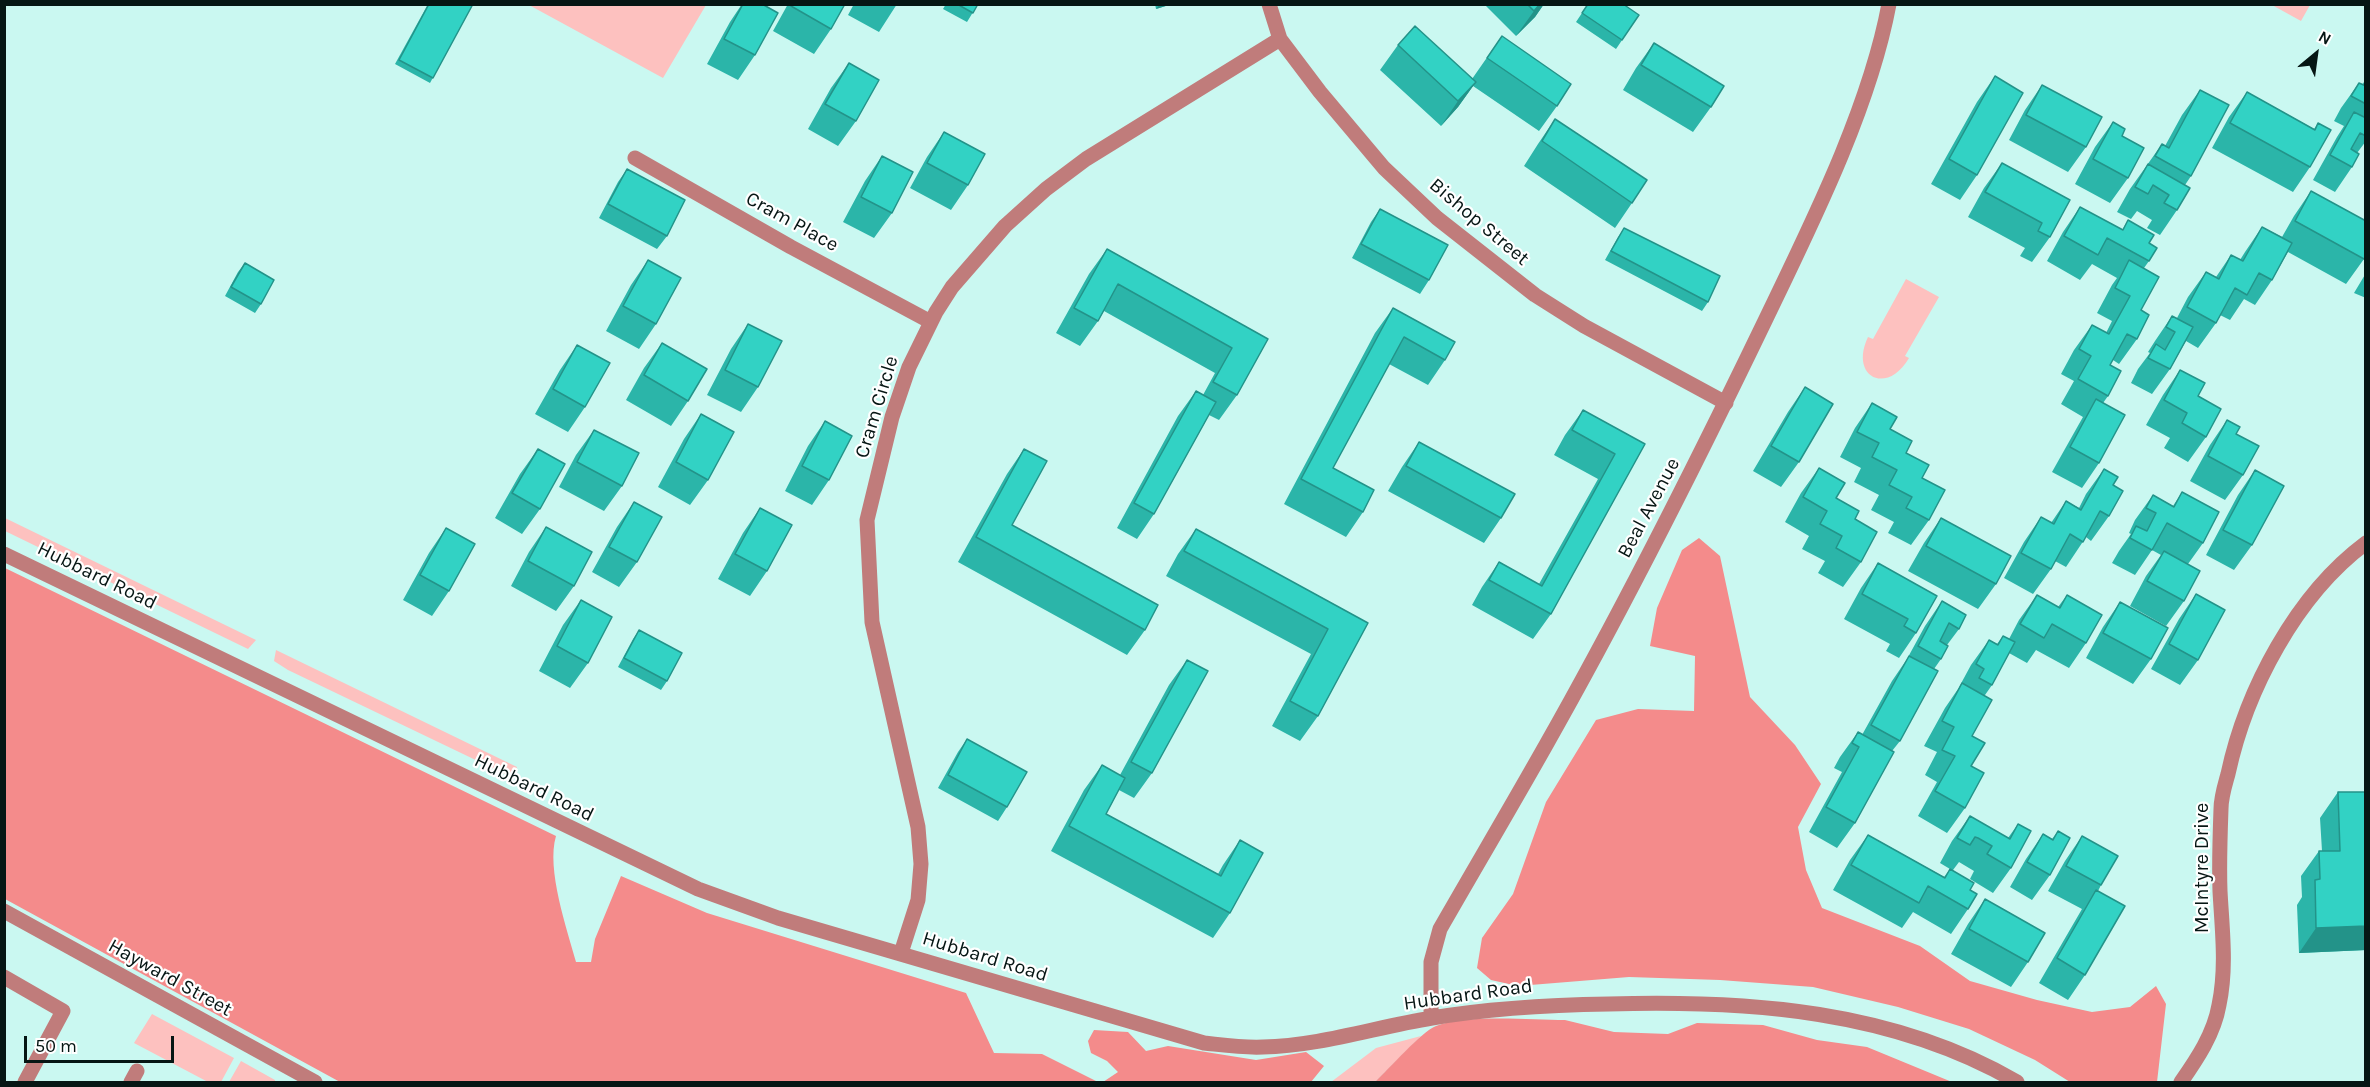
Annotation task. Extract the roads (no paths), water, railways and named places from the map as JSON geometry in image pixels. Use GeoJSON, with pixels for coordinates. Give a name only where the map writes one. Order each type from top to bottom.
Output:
{"type":"FeatureCollection","features":[{"type":"Feature","properties":{"kind":"street","name":"Bishop Street"},"geometry":{"type":"LineString","coordinates":[[1269,4],[1280,39],[1320,92],[1384,168],[1437,218],[1495,266],[1584,326],[1726,403]]}},
{"type":"Feature","properties":{"kind":"street","name":"Beal Avenue"},"geometry":{"type":"LineString","coordinates":[[1431,1018],[1431,962],[1440,929],[1547,744],[1726,403],[1815,214],[1864,95],[1888,4]]}},
{"type":"Feature","properties":{"kind":"street","name":"Cram Circle"},"geometry":{"type":"LineString","coordinates":[[901,953],[918,900],[921,864],[918,827],[872,622],[867,520],[901,388],[931,322],[952,287],[981,251],[1046,189],[1086,159],[1280,39]]}},
{"type":"Feature","properties":{"kind":"street","name":"Cram Place"},"geometry":{"type":"LineString","coordinates":[[635,158],[791,247],[931,322]]}},
{"type":"Feature","properties":{"kind":"street","name":"McIntyre Drive"},"geometry":{"type":"LineString","coordinates":[[2181,1083],[2200,1055],[2219,1007],[2224,948],[2220,888],[2221,806],[2233,747],[2260,678],[2308,601],[2332,573],[2366,543]]}},
{"type":"Feature","properties":{"kind":"street","name":"Hubbard Road"},"geometry":{"type":"LineString","coordinates":[[4,554],[330,714],[698,889],[778,918],[1204,1044],[1263,1047],[1322,1039],[1431,1018],[1536,1005],[1737,1004],[1847,1019],[1899,1032],[1986,1066],[2018,1083]]}},
{"type":"Feature","properties":{"kind":"street","name":"Hayward Street"},"geometry":{"type":"LineString","coordinates":[[4,911],[315,1083]]}},
{"type":"Feature","properties":{"kind":"street"},"geometry":{"type":"LineString","coordinates":[[4,977],[63,1011],[25,1083]]}}]}
